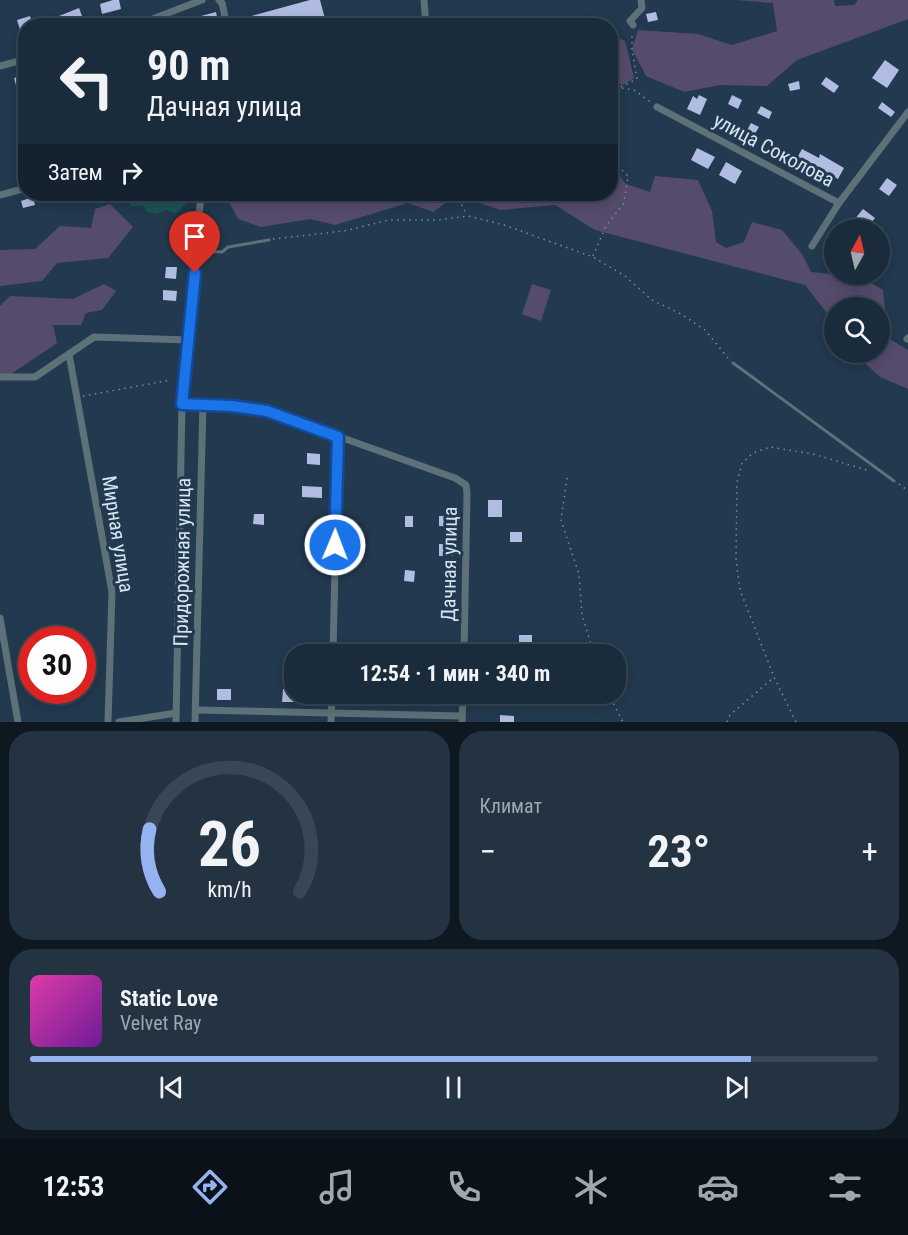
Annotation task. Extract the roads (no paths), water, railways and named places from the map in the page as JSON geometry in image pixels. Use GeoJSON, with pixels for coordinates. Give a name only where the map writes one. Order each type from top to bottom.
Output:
{"type":"FeatureCollection","features":[{"type":"Feature","properties":{"kind":"street"},"geometry":{"type":"LineString","coordinates":[[155,18],[202,0]]}},
{"type":"Feature","properties":{"kind":"street"},"geometry":{"type":"LineString","coordinates":[[219,0],[222,3],[225,18]]}},
{"type":"Feature","properties":{"kind":"street"},"geometry":{"type":"LineString","coordinates":[[424,0],[425,18]]}},
{"type":"Feature","properties":{"kind":"street"},"geometry":{"type":"LineString","coordinates":[[633,25],[630,21],[642,8],[642,0]]}},
{"type":"Feature","properties":{"kind":"street"},"geometry":{"type":"LineString","coordinates":[[0,66],[18,61]]}},
{"type":"Feature","properties":{"kind":"street","name":"улица Соколова"},"geometry":{"type":"LineString","coordinates":[[657,107],[839,203],[908,112]]}},
{"type":"Feature","properties":{"kind":"street"},"geometry":{"type":"LineString","coordinates":[[0,195],[18,190]]}},
{"type":"Feature","properties":{"kind":"street"},"geometry":{"type":"LineString","coordinates":[[176,722],[182,404],[200,201]]}},
{"type":"Feature","properties":{"kind":"street"},"geometry":{"type":"LineString","coordinates":[[812,246],[839,203]]}},
{"type":"Feature","properties":{"kind":"street"},"geometry":{"type":"LineString","coordinates":[[0,376],[35,377],[94,338],[189,340]]}},
{"type":"Feature","properties":{"kind":"street","name":"Мирная улица"},"geometry":{"type":"LineString","coordinates":[[69,354],[112,592],[108,722]]}},
{"type":"Feature","properties":{"kind":"street","name":"Дачная улица"},"geometry":{"type":"LineString","coordinates":[[182,404],[267,411],[455,478],[466,485],[464,644]]}},
{"type":"Feature","properties":{"kind":"street","name":"Придорожная улица"},"geometry":{"type":"LineString","coordinates":[[195,722],[202,404]]}},
{"type":"Feature","properties":{"kind":"street"},"geometry":{"type":"LineString","coordinates":[[333,644],[338,437]]}},
{"type":"Feature","properties":{"kind":"street"},"geometry":{"type":"LineString","coordinates":[[0,618],[18,722]]}},
{"type":"Feature","properties":{"kind":"street"},"geometry":{"type":"LineString","coordinates":[[331,704],[331,722]]}},
{"type":"Feature","properties":{"kind":"street"},"geometry":{"type":"LineString","coordinates":[[196,710],[462,719],[463,704]]}},
{"type":"Feature","properties":{"kind":"street"},"geometry":{"type":"LineString","coordinates":[[119,722],[176,713]]}},
{"type":"Feature","properties":{"kind":"lane"},"geometry":{"type":"LineString","coordinates":[[196,251],[222,252],[228,247],[269,240]]}},
{"type":"Feature","properties":{"kind":"lane"},"geometry":{"type":"LineString","coordinates":[[733,363],[894,481]]}}]}
